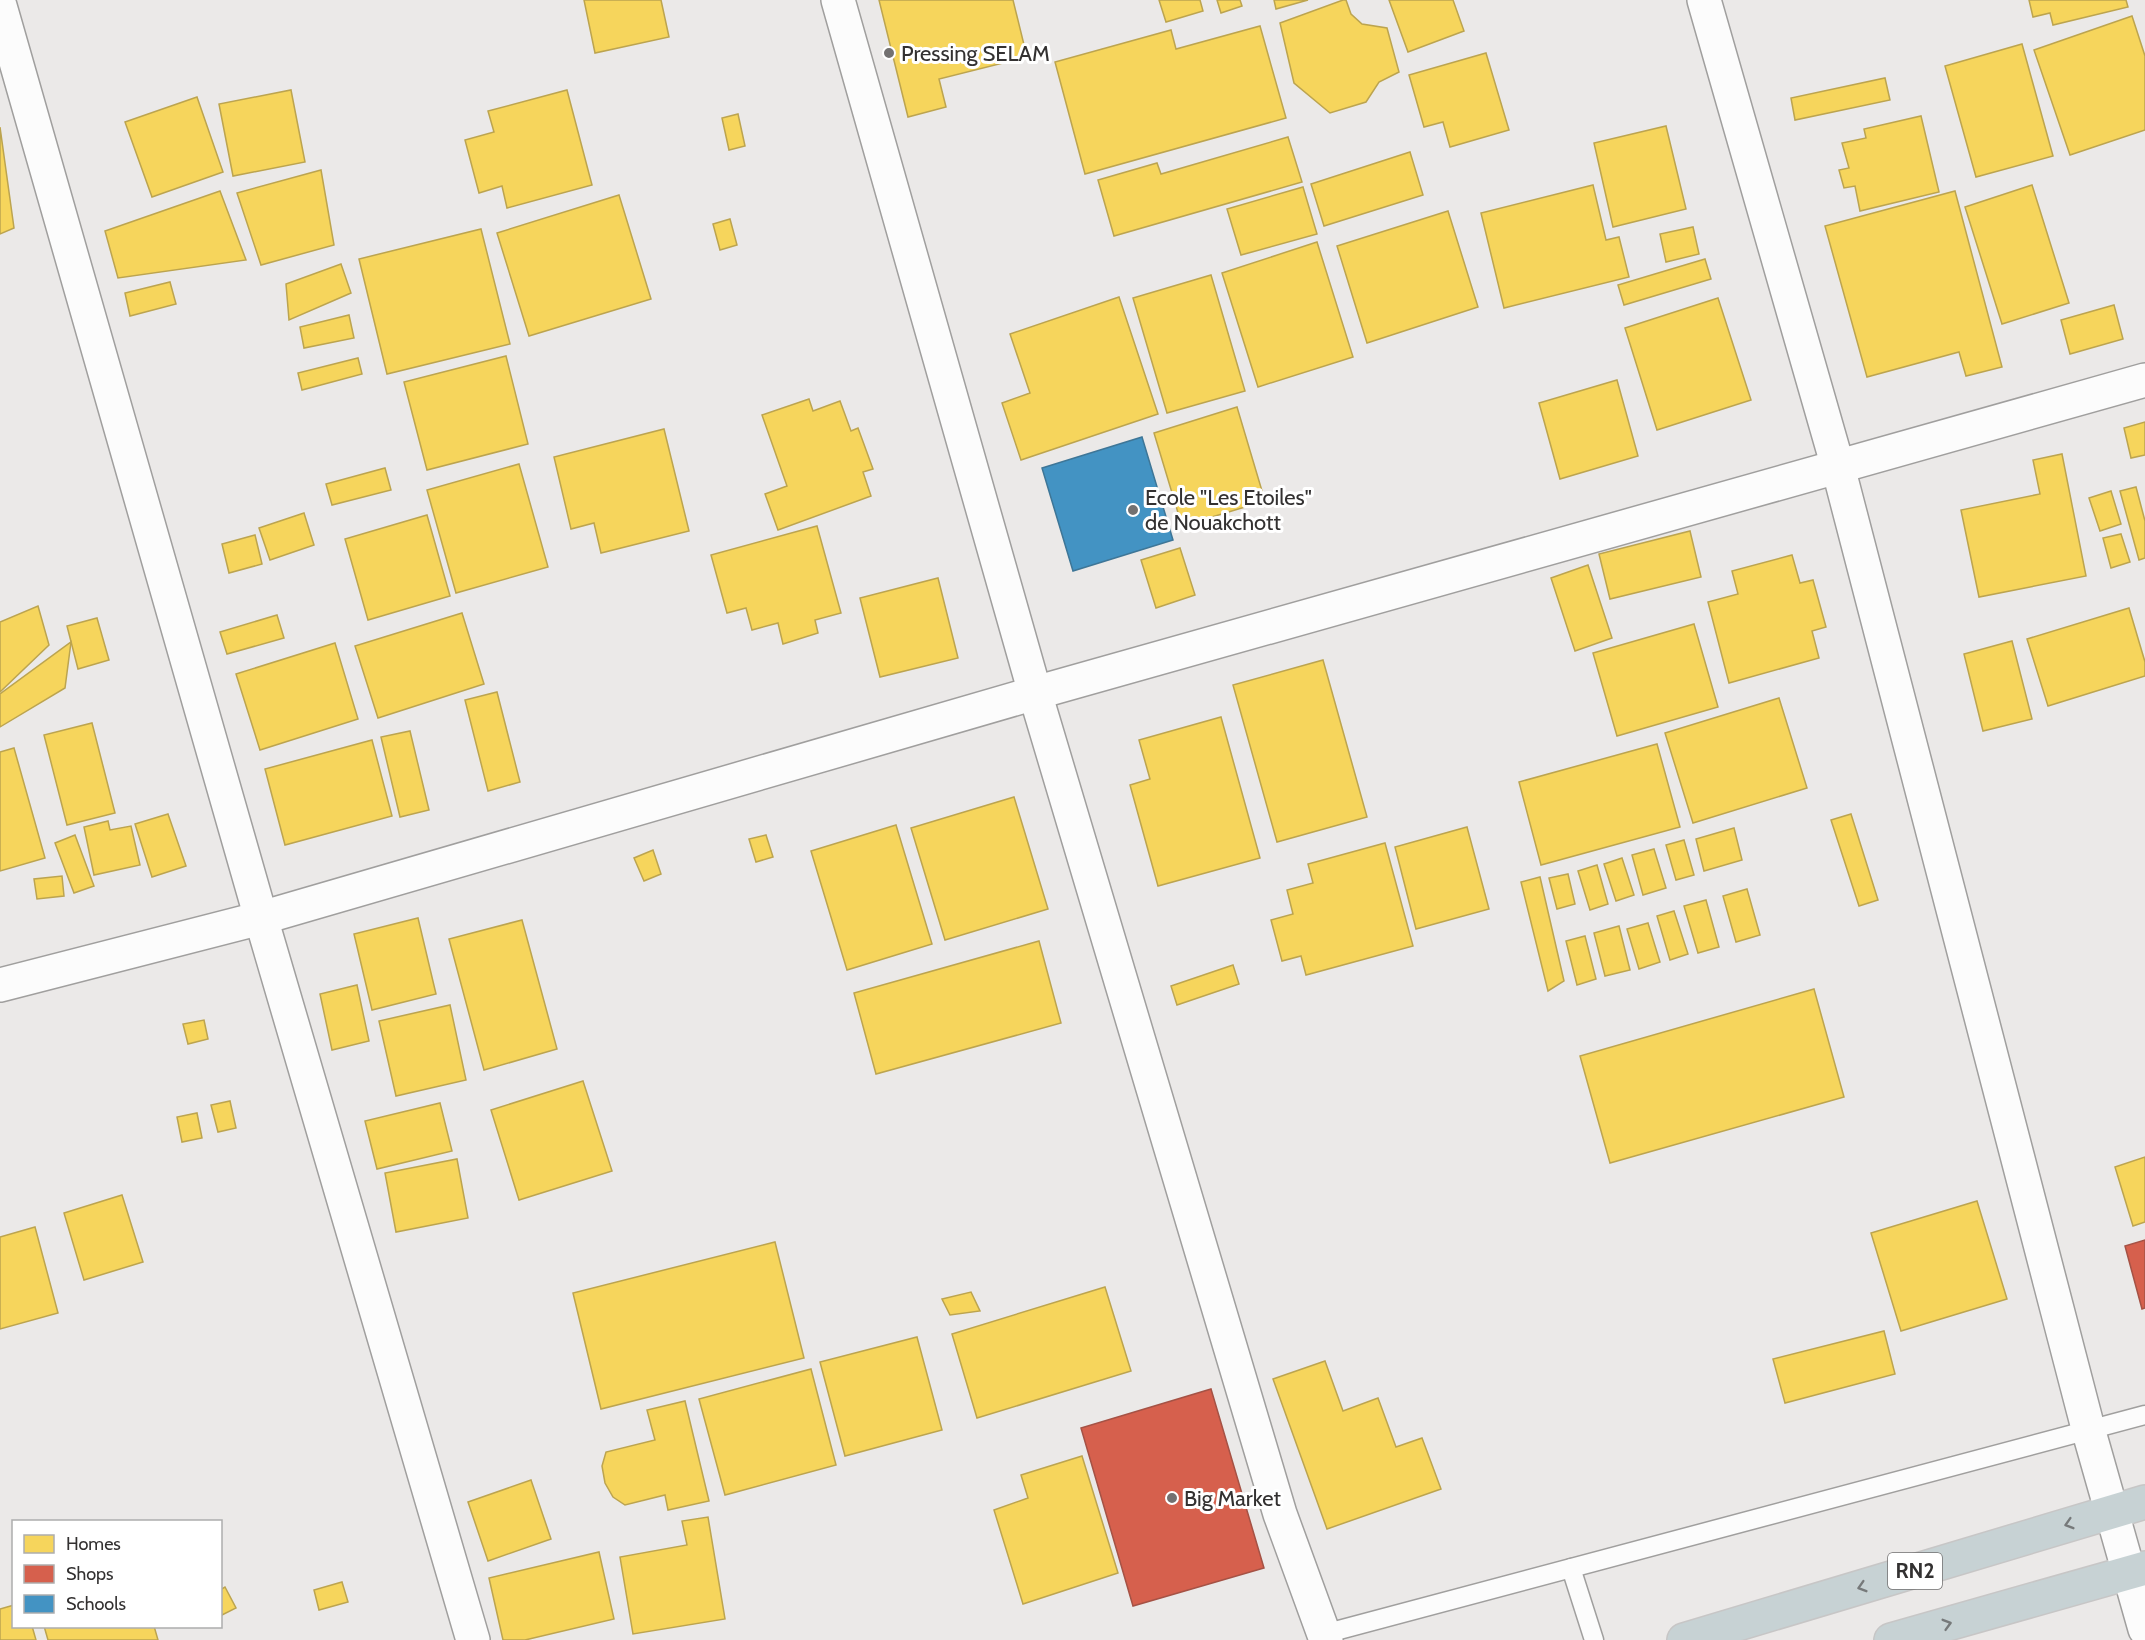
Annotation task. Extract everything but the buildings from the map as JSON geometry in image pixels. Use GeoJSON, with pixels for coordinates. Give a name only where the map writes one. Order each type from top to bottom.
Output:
{"type":"FeatureCollection","features":[{"type":"Feature","properties":{"kind":"highway","name":"RN2"},"geometry":{"type":"LineString","coordinates":[[1684,1640],[2145,1502]]}},
{"type":"Feature","properties":{"kind":"highway"},"geometry":{"type":"LineString","coordinates":[[1891,1640],[2136,1570]]}},
{"type":"Feature","properties":{"kind":"street"},"geometry":{"type":"LineString","coordinates":[[838,0],[1035,693],[1317,1638]]}},
{"type":"Feature","properties":{"kind":"street"},"geometry":{"type":"LineString","coordinates":[[1704,0],[1838,467],[2110,1512],[2136,1570],[2145,1629]]}},
{"type":"Feature","properties":{"kind":"street"},"geometry":{"type":"LineString","coordinates":[[0,6],[261,918],[473,1640]]}},
{"type":"Feature","properties":{"kind":"street"},"geometry":{"type":"LineString","coordinates":[[0,985],[261,918],[1035,693],[2145,380]]}},
{"type":"Feature","properties":{"kind":"lane"},"geometry":{"type":"LineString","coordinates":[[1317,1638],[2089,1432],[2145,1415]]}},
{"type":"Feature","properties":{"kind":"lane"},"geometry":{"type":"LineString","coordinates":[[1571,1569],[1594,1640]]}},
{"type":"Feature","properties":{"kind":"place","name":"Pressing SELAM"},"geometry":{"type":"Point","coordinates":[889,53]}},
{"type":"Feature","properties":{"kind":"place","name":"Ecole \"Les Etoiles\" de Nouakchott"},"geometry":{"type":"Point","coordinates":[1133,510]}},
{"type":"Feature","properties":{"kind":"place","name":"Big Market"},"geometry":{"type":"Point","coordinates":[1172,1498]}}]}
